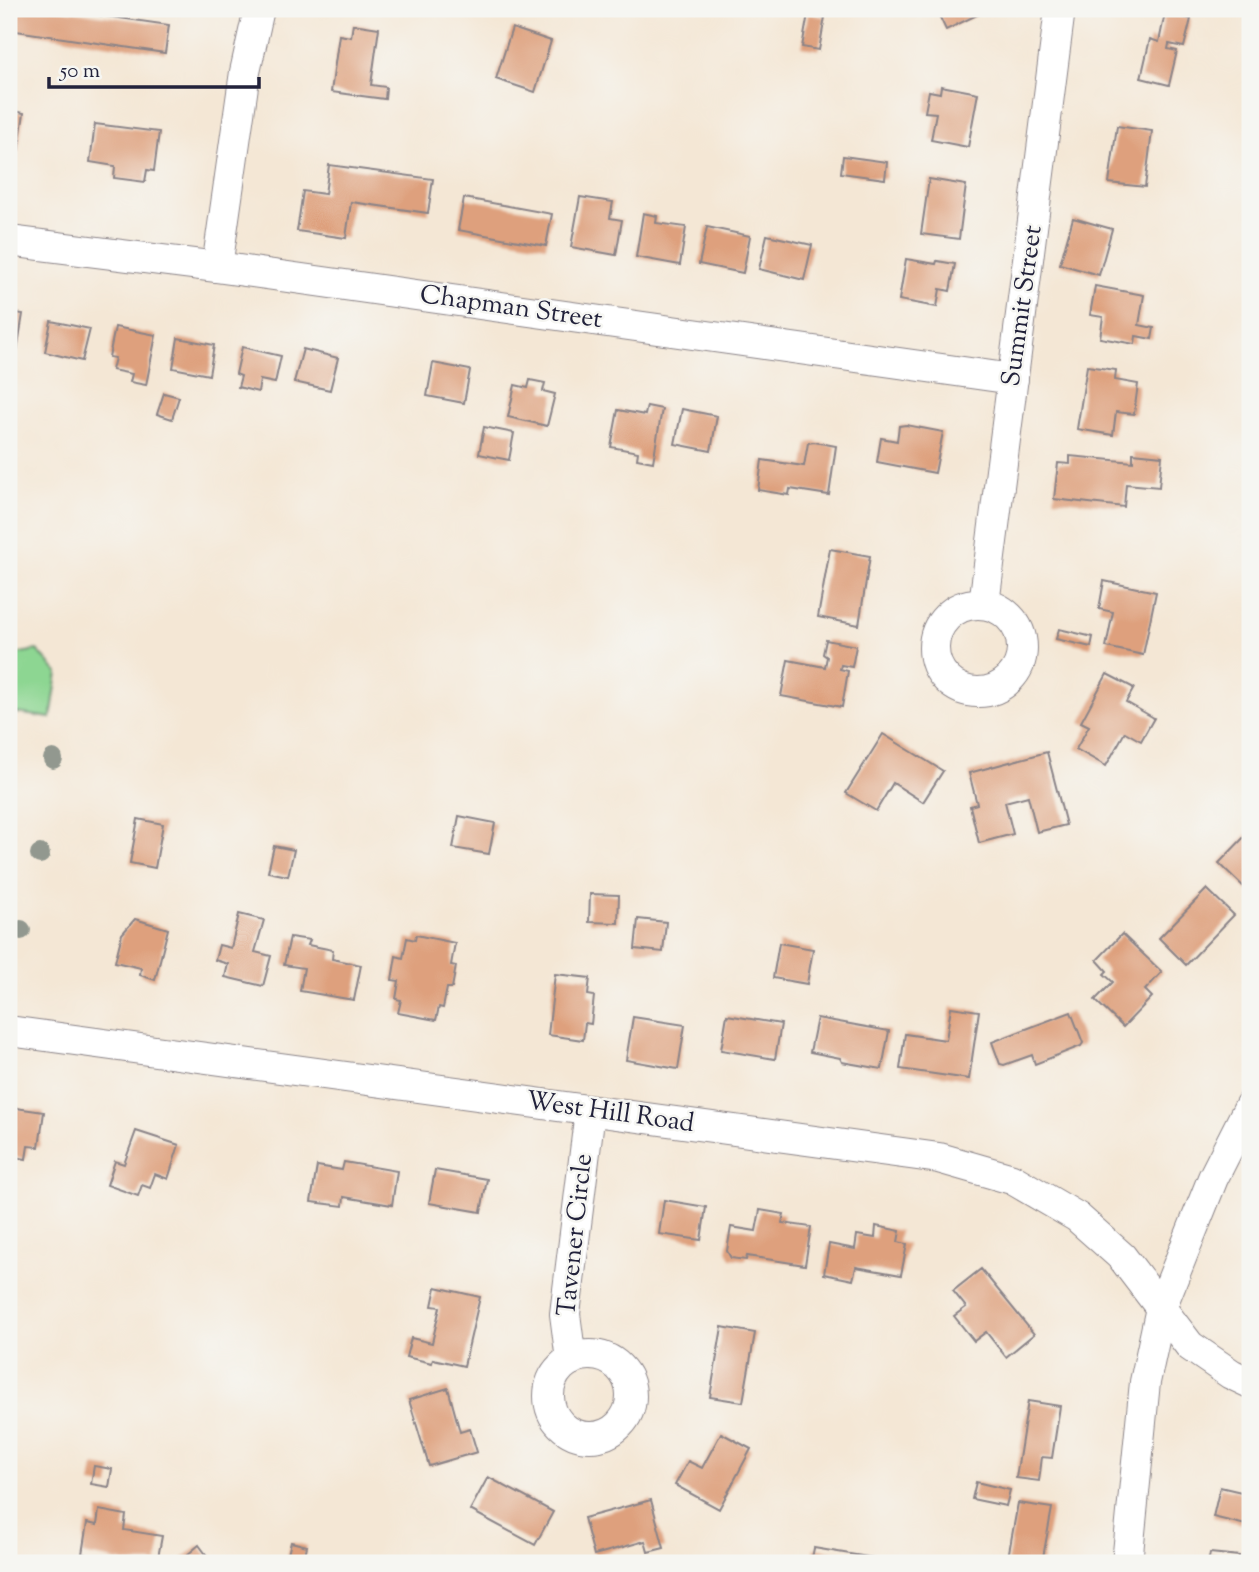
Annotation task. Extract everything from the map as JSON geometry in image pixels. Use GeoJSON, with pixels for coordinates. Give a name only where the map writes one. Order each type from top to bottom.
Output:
{"type":"FeatureCollection","features":[{"type":"Feature","properties":{"kind":"street"},"geometry":{"type":"LineString","coordinates":[[217,267],[245,72],[260,9]]}},
{"type":"Feature","properties":{"kind":"street","name":"Summit Street"},"geometry":{"type":"LineString","coordinates":[[984,604],[1060,9]]}},
{"type":"Feature","properties":{"kind":"street","name":"Chapman Street"},"geometry":{"type":"LineString","coordinates":[[9,242],[217,267],[1013,379]]}},
{"type":"Feature","properties":{"kind":"street","name":"West Hill Road"},"geometry":{"type":"LineString","coordinates":[[9,1031],[939,1158],[1012,1178],[1077,1217],[1122,1257],[1190,1346],[1231,1374],[1250,1383]]}},
{"type":"Feature","properties":{"kind":"street"},"geometry":{"type":"LineString","coordinates":[[1127,1563],[1145,1382],[1161,1308],[1213,1178],[1250,1105]]}},
{"type":"Feature","properties":{"kind":"street","name":"Tavener Circle"},"geometry":{"type":"LineString","coordinates":[[571,1360],[565,1314],[590,1111]]}},
{"type":"Feature","properties":{"kind":"green space"},"geometry":{"type":"Polygon","coordinates":[[[37,650],[58,673],[51,718],[9,712],[9,655],[37,650]]]}},
{"type":"Feature","properties":{"kind":"building"},"geometry":{"type":"Polygon","coordinates":[[[9,9],[56,9],[169,25],[165,53],[9,30],[9,9]]]}},
{"type":"Feature","properties":{"kind":"building"},"geometry":{"type":"Polygon","coordinates":[[[936,9],[977,9],[979,14],[946,30],[936,9]]]}},
{"type":"Feature","properties":{"kind":"building"},"geometry":{"type":"Polygon","coordinates":[[[1165,13],[1191,19],[1184,47],[1169,44],[1168,49],[1177,51],[1169,85],[1141,78],[1150,39],[1159,42],[1165,13]]]}},
{"type":"Feature","properties":{"kind":"building"},"geometry":{"type":"Polygon","coordinates":[[[808,14],[825,17],[819,50],[802,47],[808,14]]]}},
{"type":"Feature","properties":{"kind":"building"},"geometry":{"type":"Polygon","coordinates":[[[353,24],[379,28],[371,85],[386,87],[385,99],[331,92],[339,35],[351,37],[353,24]]]}},
{"type":"Feature","properties":{"kind":"building"},"geometry":{"type":"Polygon","coordinates":[[[512,28],[551,41],[535,92],[496,79],[512,28]]]}},
{"type":"Feature","properties":{"kind":"building"},"geometry":{"type":"Polygon","coordinates":[[[941,86],[978,93],[968,147],[931,140],[936,113],[925,112],[929,91],[940,93],[941,86]]]}},
{"type":"Feature","properties":{"kind":"building"},"geometry":{"type":"Polygon","coordinates":[[[9,110],[24,113],[18,152],[13,151],[11,163],[9,163],[9,110]]]}},
{"type":"Feature","properties":{"kind":"building"},"geometry":{"type":"Polygon","coordinates":[[[95,124],[159,132],[154,171],[147,170],[145,182],[114,178],[115,166],[90,162],[95,124]]]}},
{"type":"Feature","properties":{"kind":"building"},"geometry":{"type":"Polygon","coordinates":[[[1117,126],[1152,131],[1145,187],[1109,183],[1117,126]]]}},
{"type":"Feature","properties":{"kind":"building"},"geometry":{"type":"Polygon","coordinates":[[[843,156],[887,162],[885,179],[841,173],[843,156]]]}},
{"type":"Feature","properties":{"kind":"building"},"geometry":{"type":"Polygon","coordinates":[[[329,165],[433,179],[428,213],[351,202],[346,238],[297,231],[303,191],[325,194],[329,165]]]}},
{"type":"Feature","properties":{"kind":"building"},"geometry":{"type":"Polygon","coordinates":[[[929,179],[966,185],[959,239],[921,234],[929,179]]]}},
{"type":"Feature","properties":{"kind":"building"},"geometry":{"type":"Polygon","coordinates":[[[580,197],[613,202],[610,218],[622,220],[616,255],[571,247],[580,197]]]}},
{"type":"Feature","properties":{"kind":"building"},"geometry":{"type":"Polygon","coordinates":[[[464,198],[552,214],[546,246],[458,230],[464,198]]]}},
{"type":"Feature","properties":{"kind":"building"},"geometry":{"type":"Polygon","coordinates":[[[643,213],[657,216],[656,223],[686,227],[680,265],[636,257],[643,213]]]}},
{"type":"Feature","properties":{"kind":"building"},"geometry":{"type":"Polygon","coordinates":[[[1073,218],[1112,229],[1099,275],[1060,264],[1073,218]]]}},
{"type":"Feature","properties":{"kind":"building"},"geometry":{"type":"Polygon","coordinates":[[[707,227],[750,236],[743,273],[699,264],[707,227]]]}},
{"type":"Feature","properties":{"kind":"building"},"geometry":{"type":"Polygon","coordinates":[[[767,235],[812,245],[804,280],[759,269],[767,235]]]}},
{"type":"Feature","properties":{"kind":"building"},"geometry":{"type":"Polygon","coordinates":[[[906,259],[955,264],[950,291],[940,289],[937,307],[899,300],[906,259]]]}},
{"type":"Feature","properties":{"kind":"building"},"geometry":{"type":"Polygon","coordinates":[[[1095,286],[1144,295],[1139,325],[1154,328],[1152,339],[1136,336],[1135,344],[1100,338],[1103,317],[1090,315],[1095,286]]]}},
{"type":"Feature","properties":{"kind":"building"},"geometry":{"type":"Polygon","coordinates":[[[9,312],[23,314],[17,351],[9,350],[9,312]]]}},
{"type":"Feature","properties":{"kind":"building"},"geometry":{"type":"Polygon","coordinates":[[[51,321],[90,329],[82,361],[45,352],[51,321]]]}},
{"type":"Feature","properties":{"kind":"building"},"geometry":{"type":"Polygon","coordinates":[[[115,327],[156,335],[146,385],[130,382],[132,374],[112,370],[115,358],[109,357],[115,327]]]}},
{"type":"Feature","properties":{"kind":"building"},"geometry":{"type":"Polygon","coordinates":[[[178,338],[214,345],[209,375],[173,368],[178,338]]]}},
{"type":"Feature","properties":{"kind":"building"},"geometry":{"type":"Polygon","coordinates":[[[242,347],[281,356],[275,383],[260,380],[258,392],[238,387],[241,376],[236,374],[242,347]]]}},
{"type":"Feature","properties":{"kind":"building"},"geometry":{"type":"Polygon","coordinates":[[[303,349],[338,358],[330,390],[294,382],[303,349]]]}},
{"type":"Feature","properties":{"kind":"building"},"geometry":{"type":"Polygon","coordinates":[[[433,363],[470,370],[464,403],[427,396],[433,363]]]}},
{"type":"Feature","properties":{"kind":"building"},"geometry":{"type":"Polygon","coordinates":[[[1087,366],[1116,370],[1115,380],[1138,384],[1134,414],[1116,412],[1113,435],[1077,429],[1087,366]]]}},
{"type":"Feature","properties":{"kind":"building"},"geometry":{"type":"Polygon","coordinates":[[[530,380],[545,383],[543,391],[555,394],[547,426],[508,417],[515,385],[528,388],[530,380]]]}},
{"type":"Feature","properties":{"kind":"building"},"geometry":{"type":"Polygon","coordinates":[[[164,393],[179,397],[172,419],[157,414],[164,393]]]}},
{"type":"Feature","properties":{"kind":"building"},"geometry":{"type":"Polygon","coordinates":[[[647,406],[662,409],[653,462],[637,459],[638,452],[611,447],[618,410],[645,415],[647,406]]]}},
{"type":"Feature","properties":{"kind":"building"},"geometry":{"type":"Polygon","coordinates":[[[682,409],[717,416],[711,451],[675,444],[682,409]]]}},
{"type":"Feature","properties":{"kind":"building"},"geometry":{"type":"Polygon","coordinates":[[[899,426],[943,432],[935,473],[877,462],[881,438],[897,441],[899,426]]]}},
{"type":"Feature","properties":{"kind":"building"},"geometry":{"type":"Polygon","coordinates":[[[484,427],[514,433],[509,460],[479,454],[484,427]]]}},
{"type":"Feature","properties":{"kind":"building"},"geometry":{"type":"Polygon","coordinates":[[[808,443],[836,446],[829,495],[790,489],[789,495],[758,490],[762,460],[804,466],[808,443]]]}},
{"type":"Feature","properties":{"kind":"building"},"geometry":{"type":"Polygon","coordinates":[[[1133,453],[1162,456],[1159,487],[1126,484],[1124,507],[1054,499],[1058,463],[1070,464],[1070,456],[1133,462],[1133,453]]]}},
{"type":"Feature","properties":{"kind":"building"},"geometry":{"type":"Polygon","coordinates":[[[830,549],[870,556],[859,625],[818,617],[830,549]]]}},
{"type":"Feature","properties":{"kind":"building"},"geometry":{"type":"Polygon","coordinates":[[[1104,581],[1156,592],[1143,655],[1106,647],[1113,612],[1099,609],[1104,581]]]}},
{"type":"Feature","properties":{"kind":"building"},"geometry":{"type":"Polygon","coordinates":[[[1059,629],[1093,637],[1091,647],[1056,639],[1059,629]]]}},
{"type":"Feature","properties":{"kind":"building"},"geometry":{"type":"Polygon","coordinates":[[[826,640],[856,646],[852,667],[841,665],[840,669],[848,671],[842,707],[781,696],[788,660],[825,667],[827,657],[823,654],[826,640]]]}},
{"type":"Feature","properties":{"kind":"building"},"geometry":{"type":"Polygon","coordinates":[[[1107,674],[1134,688],[1126,702],[1154,718],[1141,741],[1125,732],[1106,766],[1076,749],[1089,726],[1081,722],[1107,674]]]}},
{"type":"Feature","properties":{"kind":"building"},"geometry":{"type":"Polygon","coordinates":[[[883,734],[943,771],[923,802],[893,783],[876,811],[846,793],[883,734]]]}},
{"type":"Feature","properties":{"kind":"building"},"geometry":{"type":"Polygon","coordinates":[[[1047,752],[1066,825],[1037,832],[1028,796],[1005,802],[1013,834],[979,843],[970,806],[977,804],[969,773],[1047,752]]]}},
{"type":"Feature","properties":{"kind":"building"},"geometry":{"type":"Polygon","coordinates":[[[459,816],[495,823],[489,854],[453,848],[459,816]]]}},
{"type":"Feature","properties":{"kind":"building"},"geometry":{"type":"Polygon","coordinates":[[[138,819],[163,824],[155,868],[130,863],[138,819]]]}},
{"type":"Feature","properties":{"kind":"building"},"geometry":{"type":"Polygon","coordinates":[[[1250,831],[1250,893],[1219,863],[1250,831]]]}},
{"type":"Feature","properties":{"kind":"building"},"geometry":{"type":"Polygon","coordinates":[[[274,846],[294,850],[288,876],[268,872],[274,846]]]}},
{"type":"Feature","properties":{"kind":"building"},"geometry":{"type":"Polygon","coordinates":[[[1207,889],[1234,915],[1186,965],[1159,938],[1207,889]]]}},
{"type":"Feature","properties":{"kind":"building"},"geometry":{"type":"Polygon","coordinates":[[[590,894],[619,895],[618,923],[589,922],[590,894]]]}},
{"type":"Feature","properties":{"kind":"building"},"geometry":{"type":"Polygon","coordinates":[[[239,914],[264,920],[255,952],[271,956],[263,986],[225,977],[228,964],[215,960],[219,945],[231,948],[239,914]]]}},
{"type":"Feature","properties":{"kind":"building"},"geometry":{"type":"Polygon","coordinates":[[[135,919],[168,929],[155,980],[140,975],[141,968],[115,962],[122,934],[135,919]]]}},
{"type":"Feature","properties":{"kind":"building"},"geometry":{"type":"Polygon","coordinates":[[[638,919],[666,922],[663,952],[635,949],[638,919]]]}},
{"type":"Feature","properties":{"kind":"building"},"geometry":{"type":"Polygon","coordinates":[[[1122,934],[1162,972],[1145,990],[1152,997],[1123,1027],[1095,1000],[1113,982],[1104,974],[1107,971],[1097,960],[1122,934]]]}},
{"type":"Feature","properties":{"kind":"building"},"geometry":{"type":"Polygon","coordinates":[[[416,935],[455,943],[451,965],[456,966],[452,988],[447,988],[443,1008],[439,1007],[436,1020],[398,1013],[401,1000],[396,999],[399,981],[392,980],[396,956],[403,958],[407,938],[415,940],[416,935]]]}},
{"type":"Feature","properties":{"kind":"building"},"geometry":{"type":"Polygon","coordinates":[[[290,937],[310,940],[308,945],[333,950],[332,959],[361,965],[354,1000],[300,991],[304,968],[284,965],[290,937]]]}},
{"type":"Feature","properties":{"kind":"building"},"geometry":{"type":"Polygon","coordinates":[[[779,943],[813,949],[807,984],[773,978],[779,943]]]}},
{"type":"Feature","properties":{"kind":"building"},"geometry":{"type":"Polygon","coordinates":[[[555,974],[590,978],[588,995],[594,996],[591,1024],[585,1023],[583,1040],[548,1035],[555,974]]]}},
{"type":"Feature","properties":{"kind":"building"},"geometry":{"type":"Polygon","coordinates":[[[951,1007],[979,1011],[969,1079],[900,1069],[905,1034],[946,1040],[951,1007]]]}},
{"type":"Feature","properties":{"kind":"building"},"geometry":{"type":"Polygon","coordinates":[[[1071,1012],[1083,1043],[1081,1046],[1035,1064],[1032,1055],[1000,1064],[992,1042],[1071,1012]]]}},
{"type":"Feature","properties":{"kind":"building"},"geometry":{"type":"Polygon","coordinates":[[[727,1015],[781,1024],[775,1059],[721,1050],[727,1015]]]}},
{"type":"Feature","properties":{"kind":"building"},"geometry":{"type":"Polygon","coordinates":[[[633,1017],[685,1025],[678,1069],[626,1060],[633,1017]]]}},
{"type":"Feature","properties":{"kind":"building"},"geometry":{"type":"Polygon","coordinates":[[[817,1018],[889,1031],[882,1069],[842,1062],[840,1058],[810,1052],[817,1018]]]}},
{"type":"Feature","properties":{"kind":"building"},"geometry":{"type":"Polygon","coordinates":[[[9,1107],[44,1112],[39,1147],[28,1146],[26,1159],[9,1156],[9,1107]]]}},
{"type":"Feature","properties":{"kind":"building"},"geometry":{"type":"Polygon","coordinates":[[[136,1131],[179,1145],[168,1179],[155,1174],[150,1188],[142,1185],[138,1196],[107,1185],[115,1161],[124,1164],[136,1131]]]}},
{"type":"Feature","properties":{"kind":"building"},"geometry":{"type":"Polygon","coordinates":[[[344,1162],[397,1171],[392,1205],[344,1197],[343,1206],[311,1202],[317,1166],[342,1170],[344,1162]]]}},
{"type":"Feature","properties":{"kind":"building"},"geometry":{"type":"Polygon","coordinates":[[[435,1170],[487,1179],[481,1212],[429,1203],[435,1170]]]}},
{"type":"Feature","properties":{"kind":"building"},"geometry":{"type":"Polygon","coordinates":[[[664,1200],[706,1207],[701,1240],[659,1234],[664,1200]]]}},
{"type":"Feature","properties":{"kind":"building"},"geometry":{"type":"Polygon","coordinates":[[[760,1210],[784,1214],[782,1223],[811,1227],[805,1265],[747,1256],[746,1260],[731,1258],[727,1251],[731,1227],[756,1231],[760,1210]]]}},
{"type":"Feature","properties":{"kind":"building"},"geometry":{"type":"Polygon","coordinates":[[[876,1226],[900,1231],[898,1242],[907,1244],[901,1275],[856,1267],[853,1280],[824,1274],[829,1244],[855,1249],[857,1235],[875,1238],[876,1226]]]}},
{"type":"Feature","properties":{"kind":"building"},"geometry":{"type":"Polygon","coordinates":[[[981,1269],[1034,1334],[1006,1357],[986,1332],[974,1341],[954,1316],[966,1307],[953,1291],[981,1269]]]}},
{"type":"Feature","properties":{"kind":"building"},"geometry":{"type":"Polygon","coordinates":[[[436,1287],[480,1297],[464,1366],[433,1359],[432,1363],[406,1357],[411,1338],[432,1343],[440,1307],[432,1306],[436,1287]]]}},
{"type":"Feature","properties":{"kind":"building"},"geometry":{"type":"Polygon","coordinates":[[[722,1327],[755,1333],[743,1402],[710,1397],[722,1327]]]}},
{"type":"Feature","properties":{"kind":"building"},"geometry":{"type":"Polygon","coordinates":[[[448,1388],[460,1432],[470,1429],[477,1452],[429,1466],[409,1400],[448,1388]]]}},
{"type":"Feature","properties":{"kind":"building"},"geometry":{"type":"Polygon","coordinates":[[[1028,1401],[1060,1406],[1052,1458],[1042,1457],[1039,1481],[1016,1478],[1028,1401]]]}},
{"type":"Feature","properties":{"kind":"building"},"geometry":{"type":"Polygon","coordinates":[[[721,1433],[751,1449],[719,1509],[675,1485],[688,1461],[702,1468],[721,1433]]]}},
{"type":"Feature","properties":{"kind":"building"},"geometry":{"type":"Polygon","coordinates":[[[94,1466],[112,1469],[109,1487],[91,1484],[94,1466]]]}},
{"type":"Feature","properties":{"kind":"building"},"geometry":{"type":"Polygon","coordinates":[[[488,1477],[553,1512],[535,1545],[470,1510],[488,1477]]]}},
{"type":"Feature","properties":{"kind":"building"},"geometry":{"type":"Polygon","coordinates":[[[976,1482],[1010,1490],[1006,1506],[972,1499],[976,1482]]]}},
{"type":"Feature","properties":{"kind":"building"},"geometry":{"type":"Polygon","coordinates":[[[1220,1487],[1250,1494],[1250,1526],[1213,1517],[1220,1487]]]}},
{"type":"Feature","properties":{"kind":"building"},"geometry":{"type":"Polygon","coordinates":[[[651,1500],[664,1548],[648,1552],[645,1541],[594,1555],[584,1518],[651,1500]]]}},
{"type":"Feature","properties":{"kind":"building"},"geometry":{"type":"Polygon","coordinates":[[[1018,1503],[1052,1508],[1042,1563],[1007,1563],[1018,1503]]]}},
{"type":"Feature","properties":{"kind":"building"},"geometry":{"type":"Polygon","coordinates":[[[99,1510],[126,1515],[124,1530],[162,1536],[157,1563],[130,1563],[82,1554],[87,1523],[97,1525],[99,1510]]]}},
{"type":"Feature","properties":{"kind":"building"},"geometry":{"type":"Polygon","coordinates":[[[291,1542],[307,1546],[303,1563],[286,1563],[291,1542]]]}},
{"type":"Feature","properties":{"kind":"building"},"geometry":{"type":"Polygon","coordinates":[[[199,1545],[208,1557],[201,1563],[184,1563],[181,1560],[199,1545]]]}},
{"type":"Feature","properties":{"kind":"building"},"geometry":{"type":"Polygon","coordinates":[[[814,1548],[880,1559],[879,1563],[811,1563],[814,1548]]]}},
{"type":"Feature","properties":{"kind":"building"},"geometry":{"type":"Polygon","coordinates":[[[1210,1553],[1239,1556],[1238,1563],[1208,1563],[1210,1553]]]}}]}
